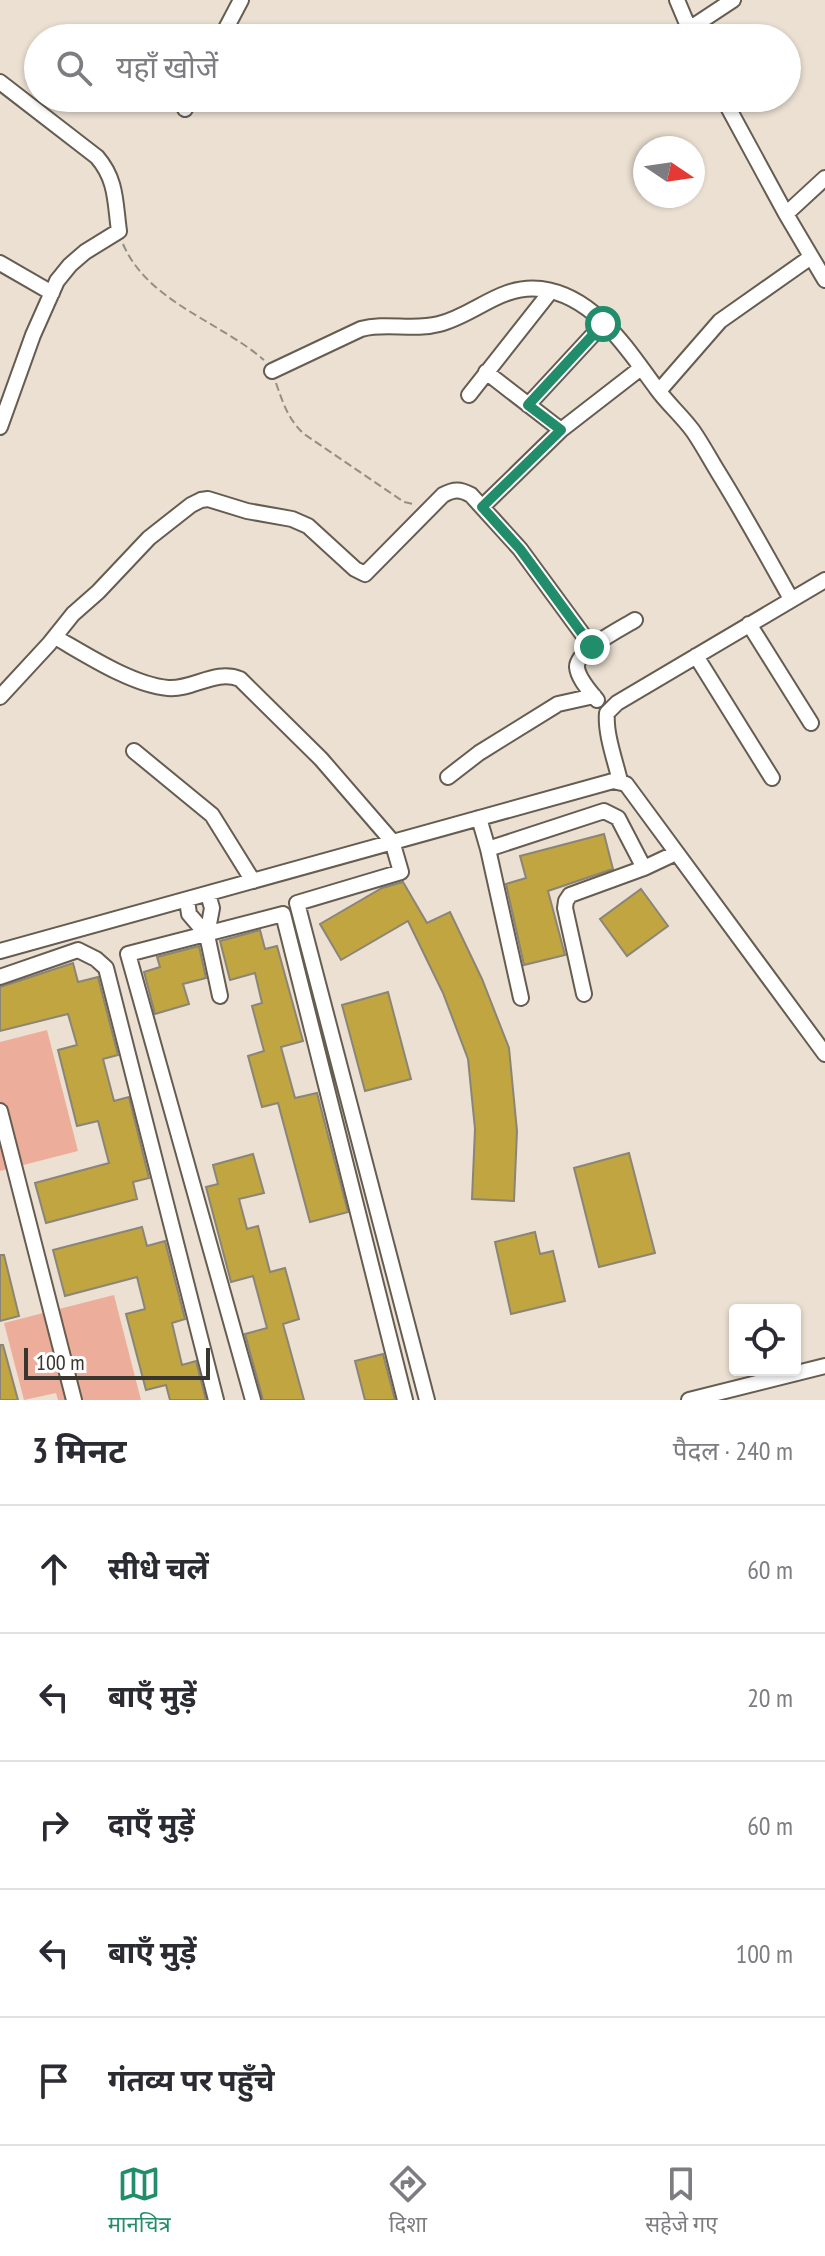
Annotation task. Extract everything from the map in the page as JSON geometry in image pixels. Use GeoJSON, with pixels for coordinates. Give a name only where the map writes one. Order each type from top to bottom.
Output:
{"type":"FeatureCollection","features":[{"type":"Feature","properties":{"kind":"street"},"geometry":{"type":"LineString","coordinates":[[228,24],[241,0]]}},
{"type":"Feature","properties":{"kind":"street"},"geometry":{"type":"LineString","coordinates":[[677,0],[687,24]]}},
{"type":"Feature","properties":{"kind":"street"},"geometry":{"type":"LineString","coordinates":[[703,24],[733,0]]}},
{"type":"Feature","properties":{"kind":"street"},"geometry":{"type":"LineString","coordinates":[[0,82],[24,101]]}},
{"type":"Feature","properties":{"kind":"street"},"geometry":{"type":"LineString","coordinates":[[0,427],[33,335],[57,281],[85,252],[119,231],[109,170],[39,112]]}},
{"type":"Feature","properties":{"kind":"street"},"geometry":{"type":"LineString","coordinates":[[731,112],[825,280]]}},
{"type":"Feature","properties":{"kind":"street"},"geometry":{"type":"LineString","coordinates":[[786,214],[825,178]]}},
{"type":"Feature","properties":{"kind":"street"},"geometry":{"type":"LineString","coordinates":[[659,391],[720,321],[811,257]]}},
{"type":"Feature","properties":{"kind":"street"},"geometry":{"type":"LineString","coordinates":[[0,263],[52,293]]}},
{"type":"Feature","properties":{"kind":"street"},"geometry":{"type":"LineString","coordinates":[[272,371],[372,325],[424,327],[442,324],[513,290],[538,288],[575,300],[622,342],[693,431],[745,515],[791,599]]}},
{"type":"Feature","properties":{"kind":"street"},"geometry":{"type":"LineString","coordinates":[[469,395],[551,291]]}},
{"type":"Feature","properties":{"kind":"street"},"geometry":{"type":"LineString","coordinates":[[528,405],[603,324]]}},
{"type":"Feature","properties":{"kind":"street"},"geometry":{"type":"LineString","coordinates":[[482,507],[561,430],[641,368]]}},
{"type":"Feature","properties":{"kind":"street"},"geometry":{"type":"LineString","coordinates":[[486,372],[561,430]]}},
{"type":"Feature","properties":{"kind":"street"},"geometry":{"type":"LineString","coordinates":[[0,697],[73,614],[149,538],[191,505],[208,499],[247,511],[292,519],[308,526],[355,569],[365,574],[430,507],[452,490],[462,490],[471,495],[520,549],[592,647]]}},
{"type":"Feature","properties":{"kind":"street"},"geometry":{"type":"LineString","coordinates":[[620,781],[605,726],[607,713],[617,703],[825,580]]}},
{"type":"Feature","properties":{"kind":"street"},"geometry":{"type":"LineString","coordinates":[[607,713],[580,676],[578,660],[592,647],[635,620]]}},
{"type":"Feature","properties":{"kind":"street"},"geometry":{"type":"LineString","coordinates":[[749,624],[811,723]]}},
{"type":"Feature","properties":{"kind":"street"},"geometry":{"type":"LineString","coordinates":[[55,637],[110,668],[153,685],[184,687],[221,675],[240,679],[321,759],[392,841],[401,872],[297,903],[427,1400]]}},
{"type":"Feature","properties":{"kind":"street"},"geometry":{"type":"LineString","coordinates":[[696,656],[772,778]]}},
{"type":"Feature","properties":{"kind":"street"},"geometry":{"type":"LineString","coordinates":[[448,777],[479,753],[558,704],[594,696]]}},
{"type":"Feature","properties":{"kind":"street"},"geometry":{"type":"LineString","coordinates":[[134,751],[212,815],[253,881]]}},
{"type":"Feature","properties":{"kind":"street"},"geometry":{"type":"LineString","coordinates":[[0,951],[392,841],[620,781],[626,784],[825,1054]]}},
{"type":"Feature","properties":{"kind":"street"},"geometry":{"type":"LineString","coordinates":[[488,849],[604,811],[618,818],[644,868]]}},
{"type":"Feature","properties":{"kind":"street"},"geometry":{"type":"LineString","coordinates":[[479,818],[521,998]]}},
{"type":"Feature","properties":{"kind":"street"},"geometry":{"type":"LineString","coordinates":[[584,994],[566,901],[570,895],[676,853]]}},
{"type":"Feature","properties":{"kind":"street"},"geometry":{"type":"LineString","coordinates":[[208,894],[212,908],[207,935],[220,996]]}},
{"type":"Feature","properties":{"kind":"street"},"geometry":{"type":"LineString","coordinates":[[187,900],[189,914],[207,935]]}},
{"type":"Feature","properties":{"kind":"street"},"geometry":{"type":"LineString","coordinates":[[253,1400],[128,954],[283,914],[405,1400]]}},
{"type":"Feature","properties":{"kind":"street"},"geometry":{"type":"LineString","coordinates":[[0,977],[78,950],[106,968],[216,1400]]}},
{"type":"Feature","properties":{"kind":"street"},"geometry":{"type":"LineString","coordinates":[[0,1111],[74,1400]]}},
{"type":"Feature","properties":{"kind":"street"},"geometry":{"type":"LineString","coordinates":[[689,1400],[825,1366]]}},
{"type":"Feature","properties":{"kind":"shaded area"},"geometry":{"type":"Polygon","coordinates":[[[47,1030],[78,1151],[0,1171],[0,1042],[47,1030]]]}},
{"type":"Feature","properties":{"kind":"shaded area"},"geometry":{"type":"Polygon","coordinates":[[[114,1295],[141,1400],[58,1400],[56,1393],[24,1400],[4,1323],[114,1295]]]}},
{"type":"Feature","properties":{"kind":"building"},"geometry":{"type":"Polygon","coordinates":[[[604,834],[613,869],[548,891],[565,955],[524,965],[506,884],[526,878],[520,856],[604,834]]]}},
{"type":"Feature","properties":{"kind":"building"},"geometry":{"type":"Polygon","coordinates":[[[403,882],[427,923],[450,912],[482,979],[509,1048],[517,1131],[514,1201],[472,1199],[475,1129],[468,1059],[443,993],[408,921],[341,960],[320,924],[382,888],[403,882]]]}},
{"type":"Feature","properties":{"kind":"building"},"geometry":{"type":"Polygon","coordinates":[[[641,889],[668,926],[627,956],[600,919],[641,889]]]}},
{"type":"Feature","properties":{"kind":"building"},"geometry":{"type":"Polygon","coordinates":[[[260,930],[265,949],[277,946],[303,1041],[281,1047],[295,1098],[317,1093],[348,1212],[310,1222],[278,1103],[262,1107],[248,1056],[264,1051],[252,1006],[262,1003],[255,973],[230,980],[220,941],[260,930]]]}},
{"type":"Feature","properties":{"kind":"building"},"geometry":{"type":"Polygon","coordinates":[[[199,946],[206,978],[183,984],[189,1004],[155,1014],[144,972],[160,967],[157,957],[199,946]]]}},
{"type":"Feature","properties":{"kind":"building"},"geometry":{"type":"Polygon","coordinates":[[[73,963],[78,982],[98,977],[118,1055],[103,1059],[114,1101],[129,1097],[149,1178],[133,1182],[137,1199],[46,1223],[35,1183],[109,1163],[98,1121],[77,1126],[58,1050],[77,1045],[68,1014],[0,1031],[0,987],[73,963]]]}},
{"type":"Feature","properties":{"kind":"building"},"geometry":{"type":"Polygon","coordinates":[[[388,992],[411,1079],[365,1091],[342,1005],[388,992]]]}},
{"type":"Feature","properties":{"kind":"building"},"geometry":{"type":"Polygon","coordinates":[[[629,1153],[655,1253],[599,1267],[574,1168],[629,1153]]]}},
{"type":"Feature","properties":{"kind":"building"},"geometry":{"type":"Polygon","coordinates":[[[253,1154],[264,1193],[239,1199],[247,1229],[258,1226],[270,1272],[285,1268],[299,1319],[283,1324],[304,1400],[263,1400],[245,1334],[267,1328],[253,1276],[231,1282],[206,1187],[218,1184],[213,1165],[253,1154]]]}},
{"type":"Feature","properties":{"kind":"building"},"geometry":{"type":"Polygon","coordinates":[[[142,1227],[147,1246],[165,1241],[185,1319],[172,1323],[182,1365],[196,1361],[206,1400],[170,1400],[166,1385],[146,1390],[126,1314],[145,1309],[137,1277],[65,1296],[53,1250],[142,1227]]]}},
{"type":"Feature","properties":{"kind":"building"},"geometry":{"type":"Polygon","coordinates":[[[535,1232],[540,1254],[553,1251],[565,1301],[511,1314],[495,1242],[535,1232]]]}},
{"type":"Feature","properties":{"kind":"building"},"geometry":{"type":"Polygon","coordinates":[[[0,1255],[4,1255],[19,1316],[0,1321],[0,1255]]]}},
{"type":"Feature","properties":{"kind":"building"},"geometry":{"type":"Polygon","coordinates":[[[0,1345],[3,1345],[18,1400],[0,1400],[0,1345]]]}},
{"type":"Feature","properties":{"kind":"building"},"geometry":{"type":"Polygon","coordinates":[[[383,1354],[395,1400],[365,1400],[355,1361],[383,1354]]]}},
{"type":"Feature","properties":{"kind":"route"},"geometry":{"type":"LineString","coordinates":[[592,647],[520,549],[482,507],[561,430],[528,405],[603,324]]}}]}
